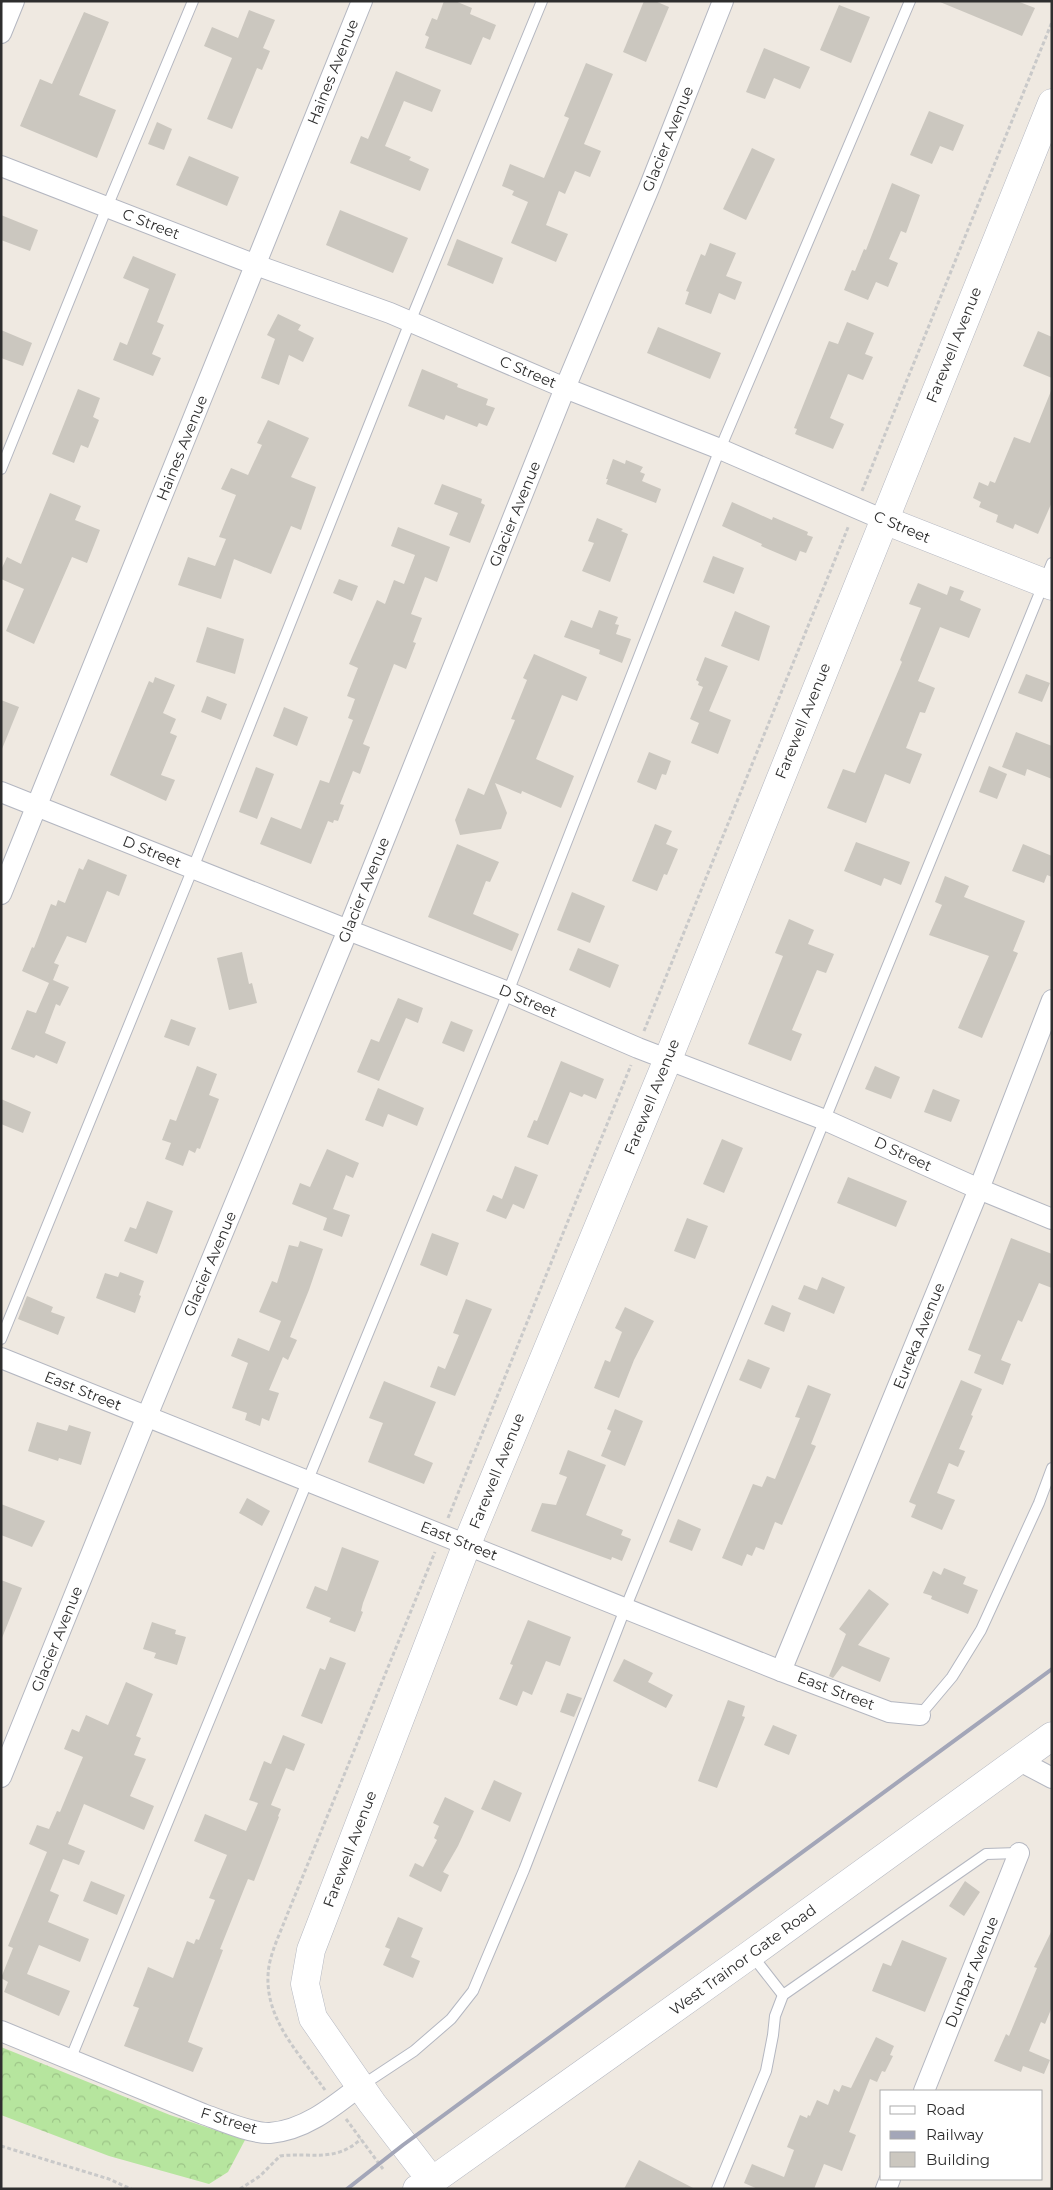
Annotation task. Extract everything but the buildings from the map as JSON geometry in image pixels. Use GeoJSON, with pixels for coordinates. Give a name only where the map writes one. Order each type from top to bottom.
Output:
{"type":"FeatureCollection","features":[{"type":"Feature","properties":{"kind":"street"},"geometry":{"type":"LineString","coordinates":[[1,33],[14,1]]}},
{"type":"Feature","properties":{"kind":"street","name":"Haines Avenue"},"geometry":{"type":"LineString","coordinates":[[1,894],[362,1]]}},
{"type":"Feature","properties":{"kind":"street","name":"Glacier Avenue"},"geometry":{"type":"LineString","coordinates":[[1,1777],[147,1416],[348,930],[565,388],[649,188],[723,1]]}},
{"type":"Feature","properties":{"kind":"street","name":"Farewell Avenue"},"geometry":{"type":"LineString","coordinates":[[360,2086],[313,2018],[305,1984],[312,1950],[467,1544],[668,1059],[1052,103]]}},
{"type":"Feature","properties":{"kind":"street","name":"C Street"},"geometry":{"type":"LineString","coordinates":[[1,166],[256,265],[410,322],[565,388],[720,449],[884,520],[1049,577]]}},
{"type":"Feature","properties":{"kind":"street","name":"D Street"},"geometry":{"type":"LineString","coordinates":[[1,792],[508,992],[668,1059],[825,1120],[979,1189],[1052,1219]]}},
{"type":"Feature","properties":{"kind":"street","name":"Eureka Avenue"},"geometry":{"type":"LineString","coordinates":[[781,1671],[979,1189],[1052,1000]]}},
{"type":"Feature","properties":{"kind":"street","name":"East Street"},"geometry":{"type":"LineString","coordinates":[[1,1358],[781,1671],[889,1712],[920,1715]]}},
{"type":"Feature","properties":{"kind":"street","name":"West Trainor Gate Road"},"geometry":{"type":"LineString","coordinates":[[428,2186],[1052,1736]]}},
{"type":"Feature","properties":{"kind":"street"},"geometry":{"type":"LineString","coordinates":[[1018,1760],[1052,1778]]}},
{"type":"Feature","properties":{"kind":"street","name":"Dunbar Avenue"},"geometry":{"type":"LineString","coordinates":[[924,2090],[1019,1853]]}},
{"type":"Feature","properties":{"kind":"street","name":"F Street"},"geometry":{"type":"LineString","coordinates":[[1,2031],[238,2127],[269,2133],[305,2125],[360,2086]]}},
{"type":"Feature","properties":{"kind":"street"},"geometry":{"type":"LineString","coordinates":[[360,2086],[428,2186]]}},
{"type":"Feature","properties":{"kind":"lane"},"geometry":{"type":"LineString","coordinates":[[1,469],[193,1]]}},
{"type":"Feature","properties":{"kind":"lane"},"geometry":{"type":"LineString","coordinates":[[1,1339],[193,868],[410,322],[542,1]]}},
{"type":"Feature","properties":{"kind":"lane"},"geometry":{"type":"LineString","coordinates":[[70,2060],[508,992],[720,449],[910,1]]}},
{"type":"Feature","properties":{"kind":"lane"},"geometry":{"type":"LineString","coordinates":[[360,2086],[414,2051],[451,2019],[473,1992],[524,1870],[625,1609],[1049,577]]}},
{"type":"Feature","properties":{"kind":"lane"},"geometry":{"type":"LineString","coordinates":[[920,1715],[952,1677],[981,1630],[1039,1503],[1052,1468]]}},
{"type":"Feature","properties":{"kind":"lane"},"geometry":{"type":"LineString","coordinates":[[717,2189],[766,2071],[775,2016],[783,1995],[986,1854],[1019,1853]]}},
{"type":"Feature","properties":{"kind":"lane"},"geometry":{"type":"LineString","coordinates":[[751,1954],[783,1995]]}},
{"type":"Feature","properties":{"kind":"path"},"geometry":{"type":"LineString","coordinates":[[240,2189],[260,2176],[280,2156],[336,2154],[350,2149],[361,2139]]}},
{"type":"Feature","properties":{"kind":"path"},"geometry":{"type":"LineString","coordinates":[[1,2146],[109,2179],[131,2189]]}},
{"type":"Feature","properties":{"kind":"green space"},"geometry":{"type":"Polygon","coordinates":[[[1,2047],[170,2115],[245,2140],[228,2172],[209,2184],[109,2156],[1,2115],[1,2047]]]}},
{"type":"Feature","properties":{"kind":"railway"},"geometry":{"type":"LineString","coordinates":[[347,2189],[403,2145],[1052,1669]]}}]}
